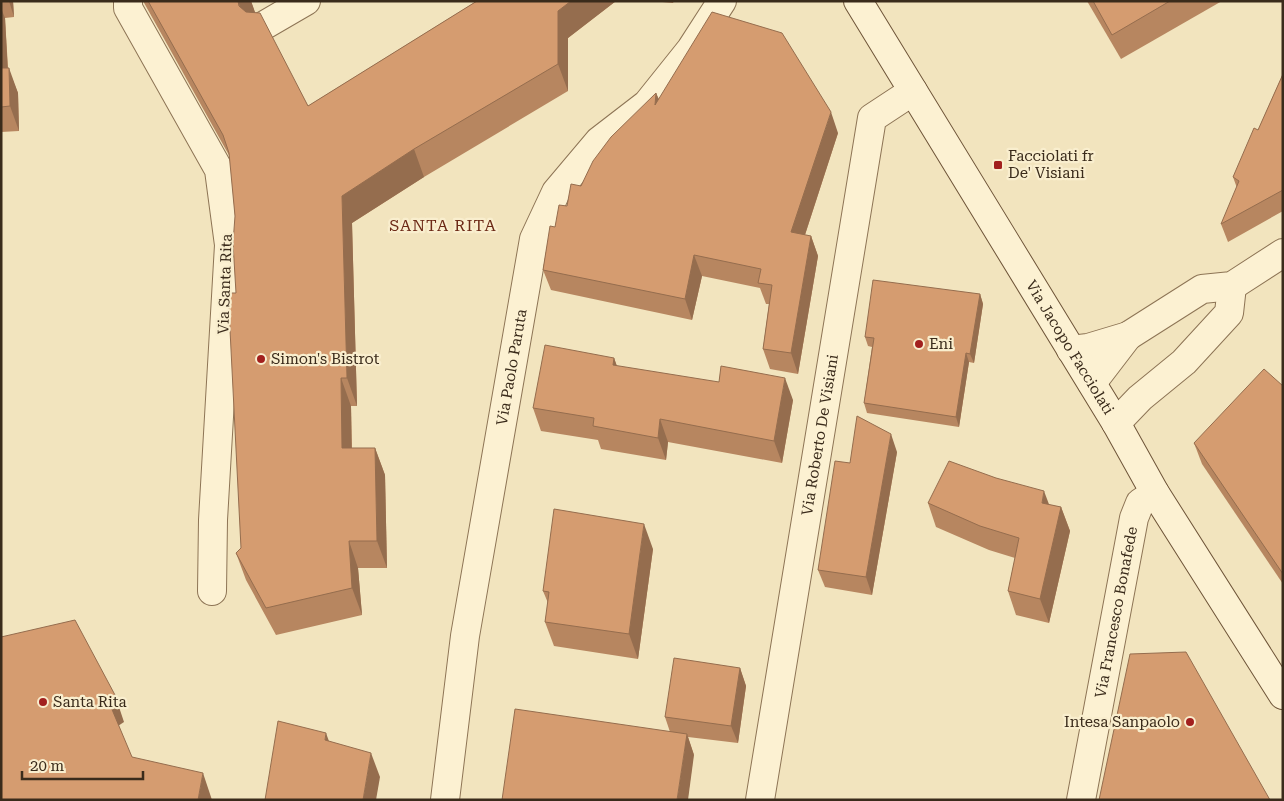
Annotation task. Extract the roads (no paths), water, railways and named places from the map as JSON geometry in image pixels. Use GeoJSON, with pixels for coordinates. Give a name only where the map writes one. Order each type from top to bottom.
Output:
{"type":"FeatureCollection","features":[{"type":"Feature","properties":{"kind":"street","name":"Via Santa Rita"},"geometry":{"type":"LineString","coordinates":[[128,1],[128,8],[174,76],[219,170],[229,245],[213,520],[212,591]]}},
{"type":"Feature","properties":{"kind":"street"},"geometry":{"type":"LineString","coordinates":[[263,26],[306,1]]}},
{"type":"Feature","properties":{"kind":"street","name":"Via Paolo Paruta"},"geometry":{"type":"LineString","coordinates":[[445,800],[465,636],[534,239],[556,192],[599,141],[647,104],[691,49],[722,1]]}},
{"type":"Feature","properties":{"kind":"street","name":"Via Jacopo Facciolati"},"geometry":{"type":"LineString","coordinates":[[858,1],[1116,422],[1155,493],[1283,695]]}},
{"type":"Feature","properties":{"kind":"street","name":"Via Roberto De Visiani"},"geometry":{"type":"LineString","coordinates":[[760,800],[872,118],[913,91]]}},
{"type":"Feature","properties":{"kind":"street"},"geometry":{"type":"LineString","coordinates":[[1071,350],[1088,348],[1128,336],[1202,289],[1232,286],[1283,253]]}},
{"type":"Feature","properties":{"kind":"street"},"geometry":{"type":"LineString","coordinates":[[1116,422],[1140,398],[1184,362],[1229,313],[1232,286]]}},
{"type":"Feature","properties":{"kind":"street"},"geometry":{"type":"LineString","coordinates":[[1092,383],[1128,336]]}},
{"type":"Feature","properties":{"kind":"street","name":"Via Francesco Bonafede"},"geometry":{"type":"LineString","coordinates":[[1081,800],[1134,518],[1140,503],[1155,493]]}},
{"type":"Feature","properties":{"kind":"place","name":"Facciolati fr De' Visiani"},"geometry":{"type":"Point","coordinates":[998,165]}},
{"type":"Feature","properties":{"kind":"place","name":"Eni"},"geometry":{"type":"Point","coordinates":[919,344]}},
{"type":"Feature","properties":{"kind":"place","name":"Simon's Bistrot"},"geometry":{"type":"Point","coordinates":[261,359]}},
{"type":"Feature","properties":{"kind":"place","name":"Santa Rita"},"geometry":{"type":"Point","coordinates":[43,702]}},
{"type":"Feature","properties":{"kind":"place","name":"Intesa Sanpaolo"},"geometry":{"type":"Point","coordinates":[1190,722]}},
{"type":"Feature","properties":{"kind":"district","name":"SANTA RITA"},"geometry":{"type":"Point","coordinates":[443,225]}}]}
